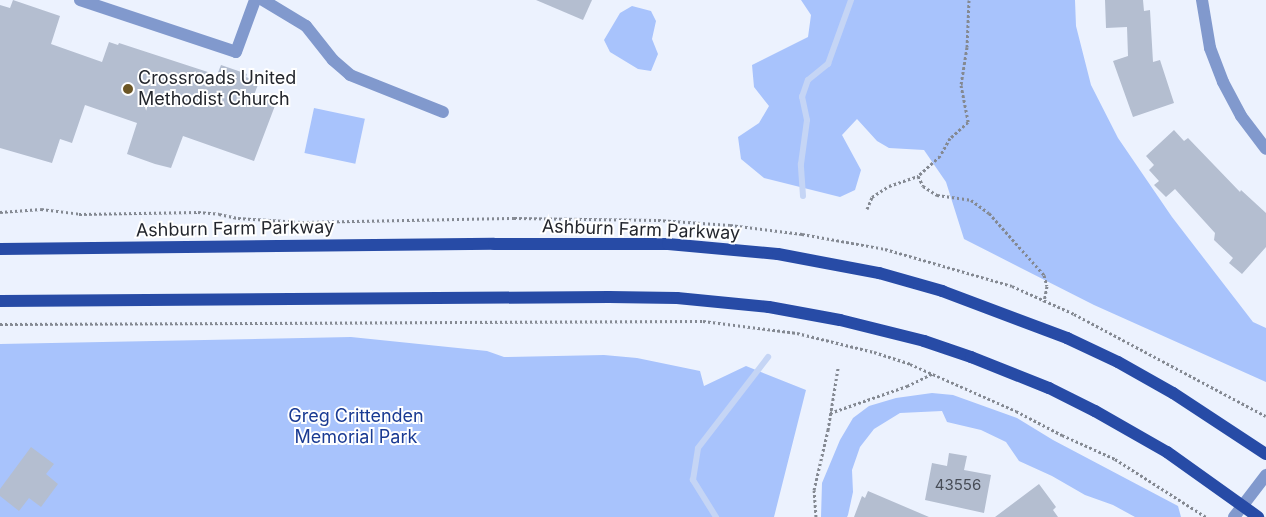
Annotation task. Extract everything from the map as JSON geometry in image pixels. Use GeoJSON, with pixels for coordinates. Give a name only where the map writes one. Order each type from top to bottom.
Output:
{"type":"FeatureCollection","features":[{"type":"Feature","properties":{"kind":"main road","name":"Ashburn Farm Parkway"},"geometry":{"type":"LineString","coordinates":[[0,249],[668,244],[778,254],[879,273],[942,291],[1067,338],[1118,362],[1174,393],[1266,454]]}},
{"type":"Feature","properties":{"kind":"main road"},"geometry":{"type":"LineString","coordinates":[[0,301],[608,297],[677,298],[769,306],[840,320],[924,341],[1049,388],[1160,448],[1258,517]]}},
{"type":"Feature","properties":{"kind":"street"},"geometry":{"type":"LineString","coordinates":[[80,0],[236,52],[256,0]]}},
{"type":"Feature","properties":{"kind":"street"},"geometry":{"type":"LineString","coordinates":[[264,0],[306,26],[333,60],[350,75],[443,112]]}},
{"type":"Feature","properties":{"kind":"street"},"geometry":{"type":"LineString","coordinates":[[1202,0],[1210,48],[1223,82],[1241,116],[1266,149]]}},
{"type":"Feature","properties":{"kind":"street"},"geometry":{"type":"LineString","coordinates":[[1234,517],[1266,475]]}},
{"type":"Feature","properties":{"kind":"path"},"geometry":{"type":"LineString","coordinates":[[867,209],[872,197],[890,186],[918,176],[940,156],[950,138],[968,122],[961,85],[967,47],[969,0]]}},
{"type":"Feature","properties":{"kind":"path"},"geometry":{"type":"LineString","coordinates":[[918,176],[923,186],[937,195],[971,200],[989,213],[1044,275],[1047,286],[1044,302]]}},
{"type":"Feature","properties":{"kind":"path"},"geometry":{"type":"LineString","coordinates":[[0,324],[703,321],[797,333],[874,352],[933,374],[1115,458],[1206,517]]}},
{"type":"Feature","properties":{"kind":"path"},"geometry":{"type":"LineString","coordinates":[[816,517],[814,490],[828,430],[838,368]]}},
{"type":"Feature","properties":{"kind":"path"},"geometry":{"type":"LineString","coordinates":[[830,413],[907,386],[933,374]]}},
{"type":"Feature","properties":{"kind":"green space"},"geometry":{"type":"Polygon","coordinates":[[[801,0],[1075,0],[1076,26],[1091,85],[1118,138],[1172,217],[1253,322],[1266,328],[1266,382],[1094,305],[964,239],[946,182],[924,150],[889,148],[877,141],[857,119],[842,135],[861,170],[855,190],[840,197],[764,178],[741,159],[738,137],[759,123],[769,106],[754,87],[752,65],[808,37],[811,15],[801,0]]]}},
{"type":"Feature","properties":{"kind":"green space"},"geometry":{"type":"Polygon","coordinates":[[[632,6],[651,11],[656,21],[652,39],[658,54],[651,71],[638,69],[610,52],[604,40],[620,13],[632,6]]]}},
{"type":"Feature","properties":{"kind":"green space"},"geometry":{"type":"Polygon","coordinates":[[[314,108],[365,119],[355,164],[304,153],[314,108]]]}},
{"type":"Feature","properties":{"kind":"green space","name":"Greg Crittenden Memorial Park"},"geometry":{"type":"Polygon","coordinates":[[[351,337],[487,351],[504,357],[604,355],[637,358],[700,371],[704,386],[746,366],[806,390],[774,517],[0,517],[0,344],[351,337]]]}},
{"type":"Feature","properties":{"kind":"green space"},"geometry":{"type":"Polygon","coordinates":[[[932,393],[953,395],[1017,418],[1053,440],[1178,506],[1181,517],[1135,517],[1113,505],[1085,495],[1052,476],[1019,461],[1006,442],[981,430],[947,422],[942,411],[900,413],[874,429],[860,447],[852,470],[853,492],[847,517],[821,517],[822,483],[840,440],[853,418],[869,406],[896,398],[932,393]]]}},
{"type":"Feature","properties":{"kind":"building","name":"Crossroads United Methodist Church"},"geometry":{"type":"Polygon","coordinates":[[[13,0],[60,16],[51,44],[102,62],[109,42],[118,45],[119,43],[217,75],[221,65],[247,74],[246,77],[259,82],[254,95],[276,103],[254,161],[183,136],[171,168],[155,164],[127,154],[137,123],[85,105],[72,143],[60,139],[52,163],[0,148],[0,5],[10,8],[13,0]]]}},
{"type":"Feature","properties":{"kind":"building"},"geometry":{"type":"Polygon","coordinates":[[[536,0],[592,0],[583,20],[536,0]]]}},
{"type":"Feature","properties":{"kind":"building"},"geometry":{"type":"Polygon","coordinates":[[[1105,0],[1143,0],[1144,11],[1150,10],[1153,62],[1160,60],[1174,103],[1133,117],[1113,61],[1128,56],[1127,27],[1106,28],[1105,0]]]}},
{"type":"Feature","properties":{"kind":"building"},"geometry":{"type":"Polygon","coordinates":[[[1174,130],[1184,141],[1188,138],[1240,192],[1241,190],[1266,213],[1266,247],[1242,274],[1229,263],[1233,258],[1214,240],[1215,233],[1175,189],[1166,197],[1154,185],[1159,181],[1149,170],[1154,165],[1146,156],[1174,130]]]}},
{"type":"Feature","properties":{"kind":"building"},"geometry":{"type":"Polygon","coordinates":[[[31,447],[54,464],[46,474],[58,484],[41,507],[29,498],[19,511],[0,496],[0,489],[31,447]]]}},
{"type":"Feature","properties":{"kind":"building"},"geometry":{"type":"Polygon","coordinates":[[[949,453],[967,456],[964,470],[991,475],[984,513],[925,500],[932,463],[947,466],[949,453]]]}},
{"type":"Feature","properties":{"kind":"building"},"geometry":{"type":"Polygon","coordinates":[[[1039,484],[1056,507],[1053,510],[1058,517],[995,517],[1039,484]]]}},
{"type":"Feature","properties":{"kind":"building"},"geometry":{"type":"Polygon","coordinates":[[[868,491],[929,517],[854,517],[862,496],[865,498],[868,491]]]}},
{"type":"Feature","properties":{"kind":"waterway"},"geometry":{"type":"LineString","coordinates":[[803,196],[801,164],[807,120],[802,97],[808,80],[828,64],[851,0]]}},
{"type":"Feature","properties":{"kind":"waterway"},"geometry":{"type":"LineString","coordinates":[[716,517],[693,480],[698,448],[768,357]]}},
{"type":"Feature","properties":{"kind":"place","name":"Crossroads United Methodist Church"},"geometry":{"type":"Point","coordinates":[128,89]}}]}
